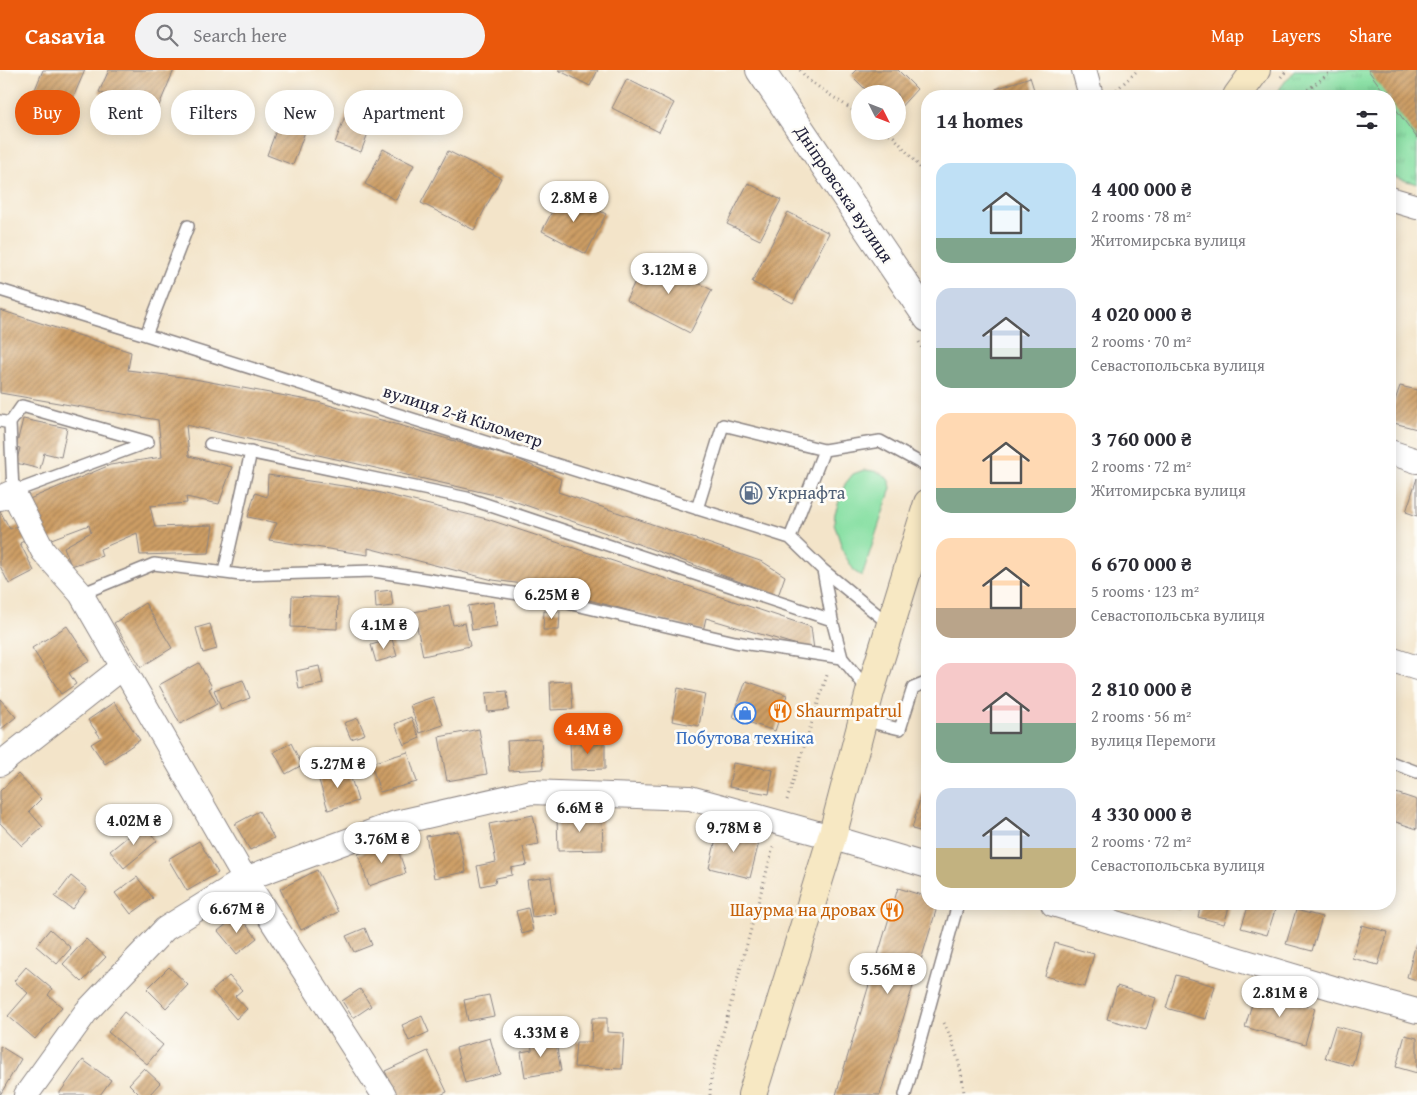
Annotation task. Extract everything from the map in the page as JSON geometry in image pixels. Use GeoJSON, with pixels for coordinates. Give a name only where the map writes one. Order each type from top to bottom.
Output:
{"type":"FeatureCollection","features":[{"type":"Feature","properties":{"kind":"main road"},"geometry":{"type":"LineString","coordinates":[[1241,90],[1256,70]]}},
{"type":"Feature","properties":{"kind":"main road"},"geometry":{"type":"LineString","coordinates":[[752,1095],[832,837],[889,624],[921,525]]}},
{"type":"Feature","properties":{"kind":"street","name":"Дніпровська вулиця"},"geometry":{"type":"LineString","coordinates":[[760,70],[921,308]]}},
{"type":"Feature","properties":{"kind":"street"},"geometry":{"type":"LineString","coordinates":[[1084,70],[1089,90]]}},
{"type":"Feature","properties":{"kind":"street"},"geometry":{"type":"LineString","coordinates":[[1396,201],[1417,207]]}},
{"type":"Feature","properties":{"kind":"street"},"geometry":{"type":"LineString","coordinates":[[1396,454],[1417,461]]}},
{"type":"Feature","properties":{"kind":"street"},"geometry":{"type":"LineString","coordinates":[[7,495],[43,551],[81,594],[245,878],[384,1095]]}},
{"type":"Feature","properties":{"kind":"street"},"geometry":{"type":"LineString","coordinates":[[1396,661],[1417,668]]}},
{"type":"Feature","properties":{"kind":"street"},"geometry":{"type":"LineString","coordinates":[[0,764],[123,667]]}},
{"type":"Feature","properties":{"kind":"street"},"geometry":{"type":"LineString","coordinates":[[26,1095],[86,1012],[165,929],[245,878],[396,823],[531,792],[690,798],[921,864]]}},
{"type":"Feature","properties":{"kind":"street"},"geometry":{"type":"LineString","coordinates":[[1073,910],[1417,1011]]}},
{"type":"Feature","properties":{"kind":"lane"},"geometry":{"type":"LineString","coordinates":[[146,335],[188,226]]}},
{"type":"Feature","properties":{"kind":"lane","name":"вулиця 2-й Кілометр"},"geometry":{"type":"LineString","coordinates":[[0,290],[790,538],[823,570],[889,624]]}},
{"type":"Feature","properties":{"kind":"lane"},"geometry":{"type":"LineString","coordinates":[[22,406],[148,442],[7,495],[5,422],[22,406]]}},
{"type":"Feature","properties":{"kind":"lane"},"geometry":{"type":"LineString","coordinates":[[697,508],[723,425],[824,450],[880,440],[921,463]]}},
{"type":"Feature","properties":{"kind":"lane"},"geometry":{"type":"LineString","coordinates":[[210,444],[467,498],[832,620]]}},
{"type":"Feature","properties":{"kind":"lane"},"geometry":{"type":"LineString","coordinates":[[790,538],[824,450]]}},
{"type":"Feature","properties":{"kind":"lane"},"geometry":{"type":"LineString","coordinates":[[224,572],[251,452]]}},
{"type":"Feature","properties":{"kind":"lane"},"geometry":{"type":"LineString","coordinates":[[81,594],[154,564],[241,575],[374,571],[550,599],[734,642],[842,658]]}},
{"type":"Feature","properties":{"kind":"lane"},"geometry":{"type":"LineString","coordinates":[[823,570],[832,620],[842,658],[870,692]]}},
{"type":"Feature","properties":{"kind":"lane"},"geometry":{"type":"LineString","coordinates":[[862,720],[900,729],[913,688],[921,685]]}},
{"type":"Feature","properties":{"kind":"lane"},"geometry":{"type":"LineString","coordinates":[[1396,764],[1417,772]]}},
{"type":"Feature","properties":{"kind":"lane"},"geometry":{"type":"LineString","coordinates":[[905,1095],[956,910]]}},
{"type":"Feature","properties":{"kind":"path"},"geometry":{"type":"LineString","coordinates":[[800,70],[808,80],[851,109]]}},
{"type":"Feature","properties":{"kind":"path"},"geometry":{"type":"LineString","coordinates":[[1116,90],[1138,70]]}},
{"type":"Feature","properties":{"kind":"path"},"geometry":{"type":"LineString","coordinates":[[1308,90],[1333,70]]}},
{"type":"Feature","properties":{"kind":"path"},"geometry":{"type":"LineString","coordinates":[[896,140],[921,170]]}},
{"type":"Feature","properties":{"kind":"path"},"geometry":{"type":"LineString","coordinates":[[932,1001],[950,1036],[963,1084],[964,1095]]}},
{"type":"Feature","properties":{"kind":"green space"},"geometry":{"type":"Polygon","coordinates":[[[1294,70],[1417,70],[1417,184],[1396,178],[1396,90],[1279,90],[1294,70]]]}},
{"type":"Feature","properties":{"kind":"green space"},"geometry":{"type":"Polygon","coordinates":[[[864,470],[878,472],[885,476],[891,488],[862,576],[855,572],[844,554],[834,523],[835,513],[845,484],[853,474],[864,470]]]}},
{"type":"Feature","properties":{"kind":"building"},"geometry":{"type":"Polygon","coordinates":[[[43,70],[85,70],[76,90],[35,90],[43,70]]]}},
{"type":"Feature","properties":{"kind":"building"},"geometry":{"type":"Polygon","coordinates":[[[109,70],[174,70],[161,101],[161,90],[100,90],[109,70]]]}},
{"type":"Feature","properties":{"kind":"building"},"geometry":{"type":"Polygon","coordinates":[[[558,70],[598,70],[590,86],[558,70]]]}},
{"type":"Feature","properties":{"kind":"building"},"geometry":{"type":"Polygon","coordinates":[[[856,70],[898,70],[917,89],[906,101],[906,85],[861,85],[851,75],[856,70]]]}},
{"type":"Feature","properties":{"kind":"building"},"geometry":{"type":"Polygon","coordinates":[[[1368,70],[1417,70],[1417,138],[1396,109],[1396,90],[1383,90],[1368,70]]]}},
{"type":"Feature","properties":{"kind":"building"},"geometry":{"type":"Polygon","coordinates":[[[1030,77],[1034,90],[996,90],[1030,77]]]}},
{"type":"Feature","properties":{"kind":"building"},"geometry":{"type":"Polygon","coordinates":[[[627,79],[674,103],[659,132],[612,108],[627,79]]]}},
{"type":"Feature","properties":{"kind":"building"},"geometry":{"type":"Polygon","coordinates":[[[344,119],[344,135],[367,135],[361,152],[335,143],[344,119]]]}},
{"type":"Feature","properties":{"kind":"building"},"geometry":{"type":"Polygon","coordinates":[[[274,135],[304,135],[293,165],[267,155],[274,135]]]}},
{"type":"Feature","properties":{"kind":"building"},"geometry":{"type":"Polygon","coordinates":[[[383,149],[414,165],[396,200],[365,184],[383,149]]]}},
{"type":"Feature","properties":{"kind":"building"},"geometry":{"type":"Polygon","coordinates":[[[448,151],[501,178],[474,230],[421,203],[448,151]]]}},
{"type":"Feature","properties":{"kind":"building"},"geometry":{"type":"Polygon","coordinates":[[[748,183],[781,200],[760,240],[727,224],[748,183]]]}},
{"type":"Feature","properties":{"kind":"building"},"geometry":{"type":"Polygon","coordinates":[[[562,192],[606,214],[586,254],[542,231],[562,192]]]}},
{"type":"Feature","properties":{"kind":"building"},"geometry":{"type":"Polygon","coordinates":[[[788,212],[829,233],[793,303],[752,282],[788,212]]]}},
{"type":"Feature","properties":{"kind":"building"},"geometry":{"type":"Polygon","coordinates":[[[647,257],[712,290],[690,333],[626,300],[647,257]]]}},
{"type":"Feature","properties":{"kind":"building"},"geometry":{"type":"Polygon","coordinates":[[[0,310],[131,352],[128,370],[189,378],[318,402],[518,459],[561,479],[558,492],[763,562],[785,576],[778,596],[638,544],[499,496],[186,425],[189,456],[232,467],[219,504],[186,497],[187,503],[150,506],[155,527],[213,525],[209,553],[140,555],[137,533],[100,549],[102,556],[71,566],[64,547],[91,532],[89,525],[46,541],[27,500],[110,465],[162,457],[158,420],[0,393],[0,310]]]}},
{"type":"Feature","properties":{"kind":"building"},"geometry":{"type":"Polygon","coordinates":[[[1400,386],[1417,390],[1417,429],[1396,424],[1396,398],[1400,386]]]}},
{"type":"Feature","properties":{"kind":"building"},"geometry":{"type":"Polygon","coordinates":[[[23,419],[67,428],[61,457],[44,453],[40,469],[16,463],[20,448],[16,447],[23,419]]]}},
{"type":"Feature","properties":{"kind":"building"},"geometry":{"type":"Polygon","coordinates":[[[268,475],[364,489],[487,519],[811,627],[814,650],[706,618],[703,631],[538,586],[493,580],[368,548],[368,555],[269,540],[277,523],[248,517],[255,493],[267,497],[268,475]]]}},
{"type":"Feature","properties":{"kind":"building"},"geometry":{"type":"Polygon","coordinates":[[[1417,478],[1417,516],[1406,512],[1417,478]]]}},
{"type":"Feature","properties":{"kind":"building"},"geometry":{"type":"Polygon","coordinates":[[[0,511],[10,529],[19,525],[26,540],[20,543],[34,571],[9,584],[0,566],[0,511]]]}},
{"type":"Feature","properties":{"kind":"building"},"geometry":{"type":"Polygon","coordinates":[[[391,590],[393,606],[376,608],[375,592],[391,590]]]}},
{"type":"Feature","properties":{"kind":"building"},"geometry":{"type":"Polygon","coordinates":[[[292,596],[338,598],[337,629],[291,627],[292,596]]]}},
{"type":"Feature","properties":{"kind":"building"},"geometry":{"type":"Polygon","coordinates":[[[493,602],[497,626],[472,630],[468,606],[493,602]]]}},
{"type":"Feature","properties":{"kind":"building"},"geometry":{"type":"Polygon","coordinates":[[[145,603],[172,648],[141,667],[114,623],[145,603]]]}},
{"type":"Feature","properties":{"kind":"building"},"geometry":{"type":"Polygon","coordinates":[[[449,605],[453,625],[465,623],[470,646],[423,656],[414,612],[449,605]]]}},
{"type":"Feature","properties":{"kind":"building"},"geometry":{"type":"Polygon","coordinates":[[[544,611],[560,611],[559,630],[543,630],[544,611]]]}},
{"type":"Feature","properties":{"kind":"building"},"geometry":{"type":"Polygon","coordinates":[[[210,624],[217,649],[203,653],[196,628],[210,624]]]}},
{"type":"Feature","properties":{"kind":"building"},"geometry":{"type":"Polygon","coordinates":[[[67,626],[90,661],[69,673],[76,684],[61,694],[32,648],[67,626]]]}},
{"type":"Feature","properties":{"kind":"building"},"geometry":{"type":"Polygon","coordinates":[[[392,639],[397,656],[376,662],[371,645],[392,639]]]}},
{"type":"Feature","properties":{"kind":"building"},"geometry":{"type":"Polygon","coordinates":[[[199,663],[212,687],[209,689],[217,704],[180,724],[159,685],[199,663]]]}},
{"type":"Feature","properties":{"kind":"building"},"geometry":{"type":"Polygon","coordinates":[[[319,666],[323,684],[299,689],[296,671],[319,666]]]}},
{"type":"Feature","properties":{"kind":"building"},"geometry":{"type":"Polygon","coordinates":[[[243,680],[250,698],[221,709],[214,690],[243,680]]]}},
{"type":"Feature","properties":{"kind":"building"},"geometry":{"type":"Polygon","coordinates":[[[571,681],[573,709],[551,710],[550,682],[571,681]]]}},
{"type":"Feature","properties":{"kind":"building"},"geometry":{"type":"Polygon","coordinates":[[[746,681],[787,695],[775,731],[733,717],[746,681]]]}},
{"type":"Feature","properties":{"kind":"building"},"geometry":{"type":"Polygon","coordinates":[[[678,688],[705,694],[699,726],[672,721],[678,688]]]}},
{"type":"Feature","properties":{"kind":"building"},"geometry":{"type":"Polygon","coordinates":[[[507,691],[509,710],[488,712],[486,693],[507,691]]]}},
{"type":"Feature","properties":{"kind":"building"},"geometry":{"type":"Polygon","coordinates":[[[433,697],[443,725],[420,733],[410,705],[433,697]]]}},
{"type":"Feature","properties":{"kind":"building"},"geometry":{"type":"Polygon","coordinates":[[[0,699],[16,717],[0,730],[0,699]]]}},
{"type":"Feature","properties":{"kind":"building"},"geometry":{"type":"Polygon","coordinates":[[[114,702],[140,740],[105,764],[91,744],[101,738],[88,720],[114,702]]]}},
{"type":"Feature","properties":{"kind":"building"},"geometry":{"type":"Polygon","coordinates":[[[411,717],[420,738],[404,745],[395,724],[411,717]]]}},
{"type":"Feature","properties":{"kind":"building"},"geometry":{"type":"Polygon","coordinates":[[[358,718],[365,734],[351,739],[344,723],[358,718]]]}},
{"type":"Feature","properties":{"kind":"building"},"geometry":{"type":"Polygon","coordinates":[[[479,729],[487,774],[447,781],[439,737],[479,729]]]}},
{"type":"Feature","properties":{"kind":"building"},"geometry":{"type":"Polygon","coordinates":[[[541,739],[543,769],[509,771],[507,741],[541,739]]]}},
{"type":"Feature","properties":{"kind":"building"},"geometry":{"type":"Polygon","coordinates":[[[570,740],[605,740],[605,769],[571,770],[570,740]]]}},
{"type":"Feature","properties":{"kind":"building"},"geometry":{"type":"Polygon","coordinates":[[[291,743],[302,765],[286,774],[274,752],[291,743]]]}},
{"type":"Feature","properties":{"kind":"building"},"geometry":{"type":"Polygon","coordinates":[[[408,752],[417,782],[380,792],[371,763],[408,752]]]}},
{"type":"Feature","properties":{"kind":"building"},"geometry":{"type":"Polygon","coordinates":[[[733,763],[773,770],[769,794],[729,787],[733,763]]]}},
{"type":"Feature","properties":{"kind":"building"},"geometry":{"type":"Polygon","coordinates":[[[348,768],[358,801],[328,810],[318,777],[348,768]]]}},
{"type":"Feature","properties":{"kind":"building"},"geometry":{"type":"Polygon","coordinates":[[[18,774],[41,799],[29,811],[43,827],[22,846],[0,823],[0,791],[18,774]]]}},
{"type":"Feature","properties":{"kind":"building"},"geometry":{"type":"Polygon","coordinates":[[[1396,793],[1417,800],[1417,829],[1396,822],[1396,793]]]}},
{"type":"Feature","properties":{"kind":"building"},"geometry":{"type":"Polygon","coordinates":[[[921,795],[921,831],[912,829],[921,795]]]}},
{"type":"Feature","properties":{"kind":"building"},"geometry":{"type":"Polygon","coordinates":[[[259,811],[274,838],[250,850],[235,824],[259,811]]]}},
{"type":"Feature","properties":{"kind":"building"},"geometry":{"type":"Polygon","coordinates":[[[533,815],[539,844],[523,847],[527,865],[511,868],[512,875],[496,878],[495,883],[481,886],[477,866],[496,862],[489,824],[533,815]]]}},
{"type":"Feature","properties":{"kind":"building"},"geometry":{"type":"Polygon","coordinates":[[[602,815],[603,850],[558,851],[557,817],[602,815]]]}},
{"type":"Feature","properties":{"kind":"building"},"geometry":{"type":"Polygon","coordinates":[[[143,824],[157,841],[124,868],[110,851],[143,824]]]}},
{"type":"Feature","properties":{"kind":"building"},"geometry":{"type":"Polygon","coordinates":[[[719,827],[760,838],[750,878],[709,868],[719,827]]]}},
{"type":"Feature","properties":{"kind":"building"},"geometry":{"type":"Polygon","coordinates":[[[458,831],[466,872],[434,878],[426,836],[458,831]]]}},
{"type":"Feature","properties":{"kind":"building"},"geometry":{"type":"Polygon","coordinates":[[[199,841],[218,873],[187,891],[168,859],[199,841]]]}},
{"type":"Feature","properties":{"kind":"building"},"geometry":{"type":"Polygon","coordinates":[[[395,841],[406,873],[369,886],[358,854],[395,841]]]}},
{"type":"Feature","properties":{"kind":"building"},"geometry":{"type":"Polygon","coordinates":[[[317,870],[338,912],[301,930],[280,889],[317,870]]]}},
{"type":"Feature","properties":{"kind":"building"},"geometry":{"type":"Polygon","coordinates":[[[71,876],[87,889],[72,909],[55,897],[71,876]]]}},
{"type":"Feature","properties":{"kind":"building"},"geometry":{"type":"Polygon","coordinates":[[[137,877],[153,898],[131,914],[115,893],[137,877]]]}},
{"type":"Feature","properties":{"kind":"building"},"geometry":{"type":"Polygon","coordinates":[[[551,877],[556,914],[532,917],[527,880],[551,877]]]}},
{"type":"Feature","properties":{"kind":"building"},"geometry":{"type":"Polygon","coordinates":[[[898,888],[921,895],[921,910],[936,910],[880,1095],[836,1095],[898,888]]]}},
{"type":"Feature","properties":{"kind":"building"},"geometry":{"type":"Polygon","coordinates":[[[528,908],[533,931],[522,934],[516,911],[528,908]]]}},
{"type":"Feature","properties":{"kind":"building"},"geometry":{"type":"Polygon","coordinates":[[[1200,910],[1228,910],[1224,924],[1198,917],[1200,910]]]}},
{"type":"Feature","properties":{"kind":"building"},"geometry":{"type":"Polygon","coordinates":[[[1247,910],[1275,910],[1267,935],[1241,928],[1247,910]]]}},
{"type":"Feature","properties":{"kind":"building"},"geometry":{"type":"Polygon","coordinates":[[[1296,910],[1322,917],[1312,951],[1286,944],[1296,910]]]}},
{"type":"Feature","properties":{"kind":"building"},"geometry":{"type":"Polygon","coordinates":[[[238,915],[257,938],[237,954],[218,931],[238,915]]]}},
{"type":"Feature","properties":{"kind":"building"},"geometry":{"type":"Polygon","coordinates":[[[1362,925],[1388,932],[1378,965],[1352,958],[1362,925]]]}},
{"type":"Feature","properties":{"kind":"building"},"geometry":{"type":"Polygon","coordinates":[[[365,928],[372,945],[354,952],[346,936],[365,928]]]}},
{"type":"Feature","properties":{"kind":"building"},"geometry":{"type":"Polygon","coordinates":[[[50,929],[71,948],[57,964],[36,946],[50,929]]]}},
{"type":"Feature","properties":{"kind":"building"},"geometry":{"type":"Polygon","coordinates":[[[86,939],[106,957],[82,982],[63,964],[86,939]]]}},
{"type":"Feature","properties":{"kind":"building"},"geometry":{"type":"Polygon","coordinates":[[[1055,943],[1094,954],[1085,987],[1045,976],[1055,943]]]}},
{"type":"Feature","properties":{"kind":"building"},"geometry":{"type":"Polygon","coordinates":[[[1417,943],[1417,980],[1407,977],[1417,943]]]}},
{"type":"Feature","properties":{"kind":"building"},"geometry":{"type":"Polygon","coordinates":[[[26,967],[52,989],[48,995],[62,1007],[35,1039],[8,1016],[28,993],[14,981],[26,967]]]}},
{"type":"Feature","properties":{"kind":"building"},"geometry":{"type":"Polygon","coordinates":[[[169,967],[188,985],[166,1008],[147,989],[169,967]]]}},
{"type":"Feature","properties":{"kind":"building"},"geometry":{"type":"Polygon","coordinates":[[[1176,975],[1215,986],[1206,1019],[1166,1008],[1176,975]]]}},
{"type":"Feature","properties":{"kind":"building"},"geometry":{"type":"Polygon","coordinates":[[[229,976],[242,990],[235,996],[247,1009],[236,1019],[212,991],[229,976]]]}},
{"type":"Feature","properties":{"kind":"building"},"geometry":{"type":"Polygon","coordinates":[[[1117,986],[1156,998],[1146,1030],[1107,1019],[1117,986]]]}},
{"type":"Feature","properties":{"kind":"building"},"geometry":{"type":"Polygon","coordinates":[[[360,989],[371,1006],[353,1018],[342,1001],[360,989]]]}},
{"type":"Feature","properties":{"kind":"building"},"geometry":{"type":"Polygon","coordinates":[[[1256,991],[1315,1008],[1305,1044],[1245,1027],[1256,991]]]}},
{"type":"Feature","properties":{"kind":"building"},"geometry":{"type":"Polygon","coordinates":[[[489,995],[494,1016],[468,1021],[464,1000],[489,995]]]}},
{"type":"Feature","properties":{"kind":"building"},"geometry":{"type":"Polygon","coordinates":[[[124,1012],[163,1045],[147,1064],[108,1032],[124,1012]]]}},
{"type":"Feature","properties":{"kind":"building"},"geometry":{"type":"Polygon","coordinates":[[[422,1016],[429,1032],[409,1041],[402,1025],[422,1016]]]}},
{"type":"Feature","properties":{"kind":"building"},"geometry":{"type":"Polygon","coordinates":[[[592,1018],[607,1018],[607,1032],[624,1033],[622,1069],[574,1067],[576,1042],[591,1042],[592,1018]]]}},
{"type":"Feature","properties":{"kind":"building"},"geometry":{"type":"Polygon","coordinates":[[[1335,1026],[1361,1033],[1352,1066],[1325,1058],[1335,1026]]]}},
{"type":"Feature","properties":{"kind":"building"},"geometry":{"type":"Polygon","coordinates":[[[1405,1035],[1417,1038],[1417,1073],[1396,1067],[1405,1035]]]}},
{"type":"Feature","properties":{"kind":"building"},"geometry":{"type":"Polygon","coordinates":[[[555,1037],[561,1071],[525,1077],[521,1052],[532,1050],[531,1041],[555,1037]]]}},
{"type":"Feature","properties":{"kind":"building"},"geometry":{"type":"Polygon","coordinates":[[[490,1038],[500,1073],[465,1083],[456,1048],[490,1038]]]}},
{"type":"Feature","properties":{"kind":"building"},"geometry":{"type":"Polygon","coordinates":[[[0,1046],[21,1059],[0,1095],[0,1046]]]}},
{"type":"Feature","properties":{"kind":"building"},"geometry":{"type":"Polygon","coordinates":[[[428,1051],[447,1092],[440,1095],[396,1095],[385,1071],[428,1051]]]}},
{"type":"Feature","properties":{"kind":"building"},"geometry":{"type":"Polygon","coordinates":[[[83,1060],[111,1080],[100,1095],[59,1094],[83,1060]]]}},
{"type":"Feature","properties":{"kind":"building"},"geometry":{"type":"Polygon","coordinates":[[[144,1068],[160,1083],[149,1095],[140,1095],[129,1084],[144,1068]]]}},
{"type":"Feature","properties":{"kind":"place","name":"Укрнафта"},"geometry":{"type":"Point","coordinates":[751,493]}},
{"type":"Feature","properties":{"kind":"place","name":"Shaurmpatrul"},"geometry":{"type":"Point","coordinates":[780,711]}},
{"type":"Feature","properties":{"kind":"place","name":"Побутова техніка"},"geometry":{"type":"Point","coordinates":[745,713]}},
{"type":"Feature","properties":{"kind":"place","name":"Шаурма на дровах"},"geometry":{"type":"Point","coordinates":[892,910]}}]}
